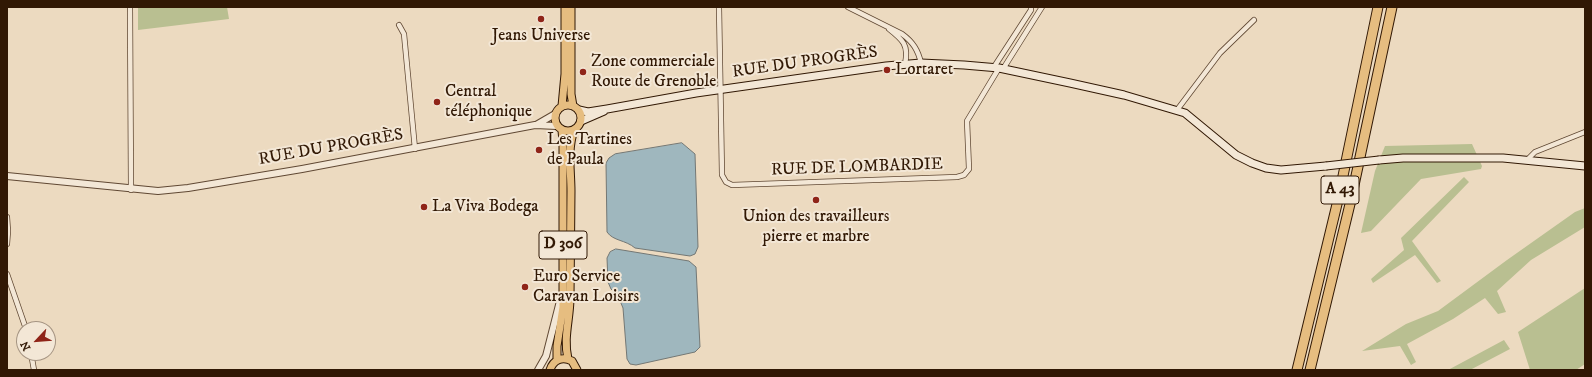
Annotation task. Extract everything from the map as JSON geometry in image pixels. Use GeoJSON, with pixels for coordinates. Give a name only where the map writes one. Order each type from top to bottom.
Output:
{"type":"FeatureCollection","features":[{"type":"Feature","properties":{"kind":"highway","name":"A 43"},"geometry":{"type":"LineString","coordinates":[[1297,370],[1338,200],[1378,7]]}},
{"type":"Feature","properties":{"kind":"highway","name":"A 43"},"geometry":{"type":"LineString","coordinates":[[1310,370],[1348,212],[1392,7]]}},
{"type":"Feature","properties":{"kind":"main road"},"geometry":{"type":"LineString","coordinates":[[565,7],[565,74],[562,106],[555,114],[555,118],[559,128],[570,132],[577,128],[581,121],[571,94],[571,7]]}},
{"type":"Feature","properties":{"kind":"main road","name":"RUE DU PROGRÈS"},"geometry":{"type":"LineString","coordinates":[[576,108],[588,112],[721,90],[921,63],[999,68],[1124,95],[1177,110],[1194,119],[1236,155],[1266,168],[1281,170],[1403,158],[1503,158],[1585,166]]}},
{"type":"Feature","properties":{"kind":"main road"},"geometry":{"type":"LineString","coordinates":[[562,106],[570,105],[576,108]]}},
{"type":"Feature","properties":{"kind":"main road","name":"RUE DU PROGRÈS"},"geometry":{"type":"LineString","coordinates":[[581,121],[607,109]]}},
{"type":"Feature","properties":{"kind":"main road","name":"D 306"},"geometry":{"type":"LineString","coordinates":[[557,360],[557,346],[563,307],[563,143],[559,128]]}},
{"type":"Feature","properties":{"kind":"main road","name":"D 306"},"geometry":{"type":"LineString","coordinates":[[568,359],[565,346],[570,300],[570,158],[571,140],[574,130]]}},
{"type":"Feature","properties":{"kind":"main road"},"geometry":{"type":"LineString","coordinates":[[550,370],[557,360],[568,359],[574,364],[577,370]]}},
{"type":"Feature","properties":{"kind":"street"},"geometry":{"type":"LineString","coordinates":[[130,7],[131,190]]}},
{"type":"Feature","properties":{"kind":"street"},"geometry":{"type":"LineString","coordinates":[[719,7],[721,90]]}},
{"type":"Feature","properties":{"kind":"street"},"geometry":{"type":"LineString","coordinates":[[848,7],[886,26],[896,29],[909,39],[916,49],[921,63]]}},
{"type":"Feature","properties":{"kind":"street"},"geometry":{"type":"LineString","coordinates":[[999,68],[1031,10],[1031,7]]}},
{"type":"Feature","properties":{"kind":"street"},"geometry":{"type":"LineString","coordinates":[[999,68],[1042,7]]}},
{"type":"Feature","properties":{"kind":"street"},"geometry":{"type":"LineString","coordinates":[[1177,110],[1220,54],[1254,20]]}},
{"type":"Feature","properties":{"kind":"street"},"geometry":{"type":"LineString","coordinates":[[399,25],[404,34],[415,149]]}},
{"type":"Feature","properties":{"kind":"street"},"geometry":{"type":"LineString","coordinates":[[886,26],[902,39],[907,52],[905,64]]}},
{"type":"Feature","properties":{"kind":"street","name":"RUE DE LOMBARDIE"},"geometry":{"type":"LineString","coordinates":[[721,90],[722,175],[726,182],[732,185],[957,177],[964,175],[969,168],[967,121],[999,68]]}},
{"type":"Feature","properties":{"kind":"street","name":"RUE DU PROGRÈS"},"geometry":{"type":"LineString","coordinates":[[7,176],[158,192],[415,149],[535,125],[555,114]]}},
{"type":"Feature","properties":{"kind":"street","name":"RUE DU PROGRÈS"},"geometry":{"type":"LineString","coordinates":[[535,125],[559,128]]}},
{"type":"Feature","properties":{"kind":"street"},"geometry":{"type":"LineString","coordinates":[[1527,160],[1535,152],[1585,132]]}},
{"type":"Feature","properties":{"kind":"street"},"geometry":{"type":"LineString","coordinates":[[7,217],[7,244]]}},
{"type":"Feature","properties":{"kind":"street"},"geometry":{"type":"LineString","coordinates":[[7,274],[23,321]]}},
{"type":"Feature","properties":{"kind":"street"},"geometry":{"type":"LineString","coordinates":[[538,370],[546,356],[562,292]]}},
{"type":"Feature","properties":{"kind":"green space"},"geometry":{"type":"Polygon","coordinates":[[[138,7],[227,7],[229,19],[138,30],[138,7]]]}},
{"type":"Feature","properties":{"kind":"green space"},"geometry":{"type":"Polygon","coordinates":[[[1472,144],[1482,166],[1481,169],[1421,179],[1371,231],[1361,233],[1375,171],[1385,146],[1472,144]]]}},
{"type":"Feature","properties":{"kind":"green space"},"geometry":{"type":"Polygon","coordinates":[[[1464,177],[1469,182],[1412,241],[1441,281],[1437,283],[1415,255],[1373,283],[1371,279],[1404,250],[1401,238],[1464,177]]]}},
{"type":"Feature","properties":{"kind":"green space"},"geometry":{"type":"Polygon","coordinates":[[[1585,208],[1585,227],[1531,260],[1497,291],[1506,312],[1498,314],[1485,298],[1453,319],[1407,344],[1416,362],[1411,365],[1400,346],[1362,351],[1406,324],[1438,311],[1575,212],[1585,208]]]}},
{"type":"Feature","properties":{"kind":"green space"},"geometry":{"type":"Polygon","coordinates":[[[1585,288],[1585,364],[1576,370],[1530,370],[1518,332],[1585,288]]]}},
{"type":"Feature","properties":{"kind":"green space"},"geometry":{"type":"Polygon","coordinates":[[[1504,340],[1510,349],[1470,370],[1448,370],[1504,340]]]}},
{"type":"Feature","properties":{"kind":"water"},"geometry":{"type":"Polygon","coordinates":[[[682,143],[695,154],[698,247],[695,254],[690,256],[635,248],[628,243],[616,239],[610,235],[607,232],[606,163],[609,158],[615,154],[682,143]]]}},
{"type":"Feature","properties":{"kind":"water"},"geometry":{"type":"Polygon","coordinates":[[[616,249],[689,261],[696,267],[700,347],[695,352],[636,365],[630,364],[627,359],[623,308],[618,296],[611,289],[608,282],[607,258],[610,252],[616,249]]]}},
{"type":"Feature","properties":{"kind":"place","name":"Jeans Universe"},"geometry":{"type":"Point","coordinates":[541,19]}},
{"type":"Feature","properties":{"kind":"place","name":"Lortaret"},"geometry":{"type":"Point","coordinates":[887,70]}},
{"type":"Feature","properties":{"kind":"place","name":"Zone commerciale Route de Grenoble"},"geometry":{"type":"Point","coordinates":[583,72]}},
{"type":"Feature","properties":{"kind":"place","name":"Central téléphonique"},"geometry":{"type":"Point","coordinates":[437,102]}},
{"type":"Feature","properties":{"kind":"place","name":"Les Tartines de Paula"},"geometry":{"type":"Point","coordinates":[539,150]}},
{"type":"Feature","properties":{"kind":"place","name":"Union des travailleurs pierre et marbre"},"geometry":{"type":"Point","coordinates":[816,200]}},
{"type":"Feature","properties":{"kind":"place","name":"La Viva Bodega"},"geometry":{"type":"Point","coordinates":[424,207]}},
{"type":"Feature","properties":{"kind":"place","name":"Euro Service Caravan Loisirs"},"geometry":{"type":"Point","coordinates":[525,287]}}]}
